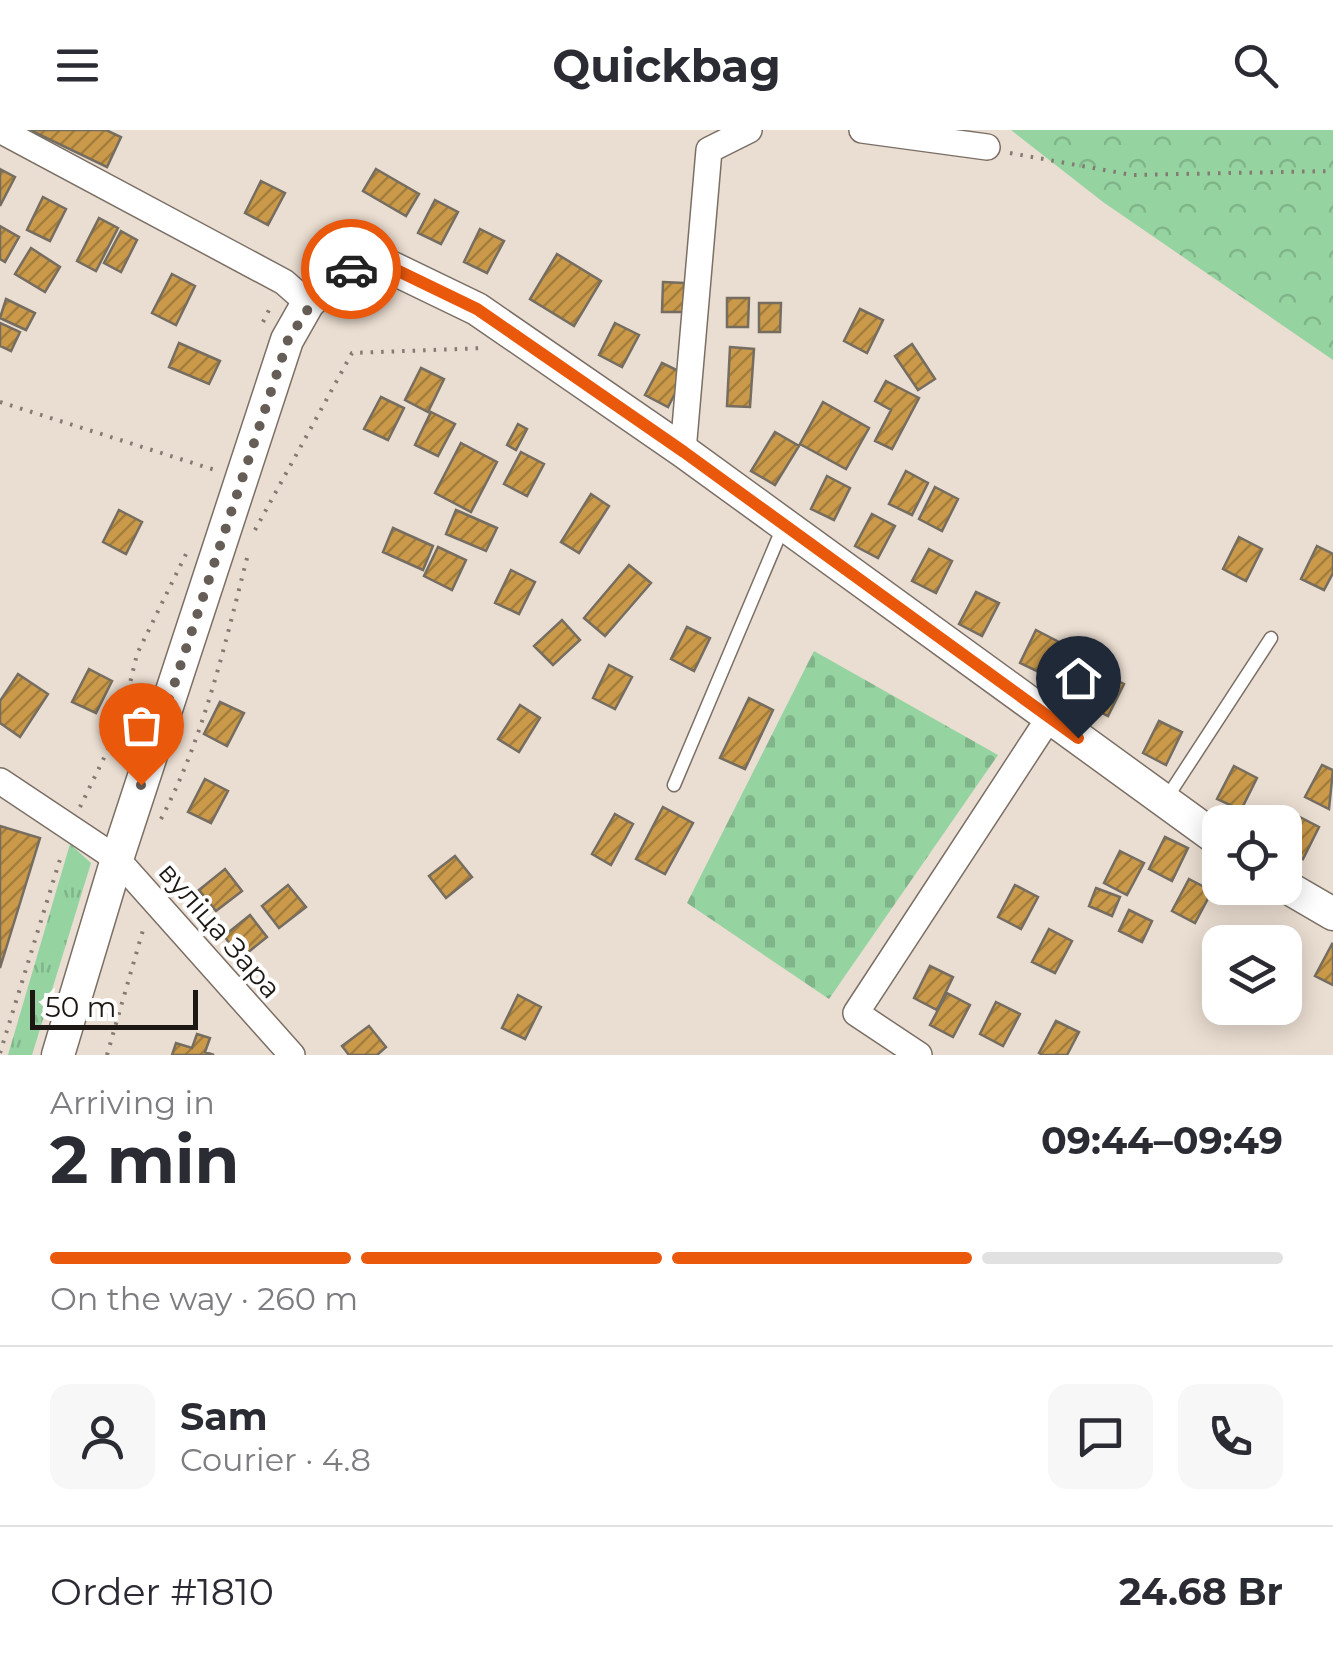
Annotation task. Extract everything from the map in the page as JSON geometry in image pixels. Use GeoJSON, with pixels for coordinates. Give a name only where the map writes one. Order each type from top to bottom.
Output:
{"type":"FeatureCollection","features":[{"type":"Feature","properties":{"kind":"street"},"geometry":{"type":"LineString","coordinates":[[0,130],[296,292]]}},
{"type":"Feature","properties":{"kind":"street"},"geometry":{"type":"LineString","coordinates":[[684,452],[709,150],[749,130]]}},
{"type":"Feature","properties":{"kind":"street"},"geometry":{"type":"LineString","coordinates":[[862,130],[987,147]]}},
{"type":"Feature","properties":{"kind":"street"},"geometry":{"type":"LineString","coordinates":[[296,292],[343,270],[386,265],[477,309],[684,452],[1202,828]]}},
{"type":"Feature","properties":{"kind":"street"},"geometry":{"type":"LineString","coordinates":[[58,1055],[117,859],[288,340],[296,292]]}},
{"type":"Feature","properties":{"kind":"street"},"geometry":{"type":"LineString","coordinates":[[919,1055],[856,1013],[1049,718]]}},
{"type":"Feature","properties":{"kind":"street","name":"вуліца Зара"},"geometry":{"type":"LineString","coordinates":[[0,781],[117,859],[292,1055]]}},
{"type":"Feature","properties":{"kind":"street"},"geometry":{"type":"LineString","coordinates":[[1302,896],[1333,914]]}},
{"type":"Feature","properties":{"kind":"lane"},"geometry":{"type":"LineString","coordinates":[[674,785],[784,524]]}},
{"type":"Feature","properties":{"kind":"lane"},"geometry":{"type":"LineString","coordinates":[[1164,801],[1271,638]]}},
{"type":"Feature","properties":{"kind":"path"},"geometry":{"type":"LineString","coordinates":[[987,147],[1132,175],[1333,171]]}},
{"type":"Feature","properties":{"kind":"path"},"geometry":{"type":"LineString","coordinates":[[259,335],[296,292]]}},
{"type":"Feature","properties":{"kind":"path"},"geometry":{"type":"LineString","coordinates":[[252,534],[352,353],[530,346]]}},
{"type":"Feature","properties":{"kind":"path"},"geometry":{"type":"LineString","coordinates":[[0,402],[215,470]]}},
{"type":"Feature","properties":{"kind":"path"},"geometry":{"type":"LineString","coordinates":[[210,487],[221,454]]}},
{"type":"Feature","properties":{"kind":"path"},"geometry":{"type":"LineString","coordinates":[[0,1053],[70,828],[120,725],[137,654],[187,552]]}},
{"type":"Feature","properties":{"kind":"path"},"geometry":{"type":"LineString","coordinates":[[159,823],[183,777],[214,688],[248,554]]}},
{"type":"Feature","properties":{"kind":"path"},"geometry":{"type":"LineString","coordinates":[[106,1055],[143,930]]}},
{"type":"Feature","properties":{"kind":"green space"},"geometry":{"type":"Polygon","coordinates":[[[1011,130],[1333,130],[1333,360],[1103,202],[1011,130]]]}},
{"type":"Feature","properties":{"kind":"green space"},"geometry":{"type":"Polygon","coordinates":[[[814,651],[998,755],[829,999],[687,903],[814,651]]]}},
{"type":"Feature","properties":{"kind":"green space"},"geometry":{"type":"Polygon","coordinates":[[[70,844],[91,863],[32,1055],[8,1055],[70,844]]]}},
{"type":"Feature","properties":{"kind":"building"},"geometry":{"type":"Polygon","coordinates":[[[30,130],[106,130],[121,137],[107,167],[30,130]]]}},
{"type":"Feature","properties":{"kind":"building"},"geometry":{"type":"Polygon","coordinates":[[[0,169],[15,177],[0,206],[0,169]]]}},
{"type":"Feature","properties":{"kind":"building"},"geometry":{"type":"Polygon","coordinates":[[[376,169],[419,194],[406,216],[363,191],[376,169]]]}},
{"type":"Feature","properties":{"kind":"building"},"geometry":{"type":"Polygon","coordinates":[[[261,181],[285,193],[268,225],[245,213],[261,181]]]}},
{"type":"Feature","properties":{"kind":"building"},"geometry":{"type":"Polygon","coordinates":[[[43,197],[66,209],[50,241],[27,230],[43,197]]]}},
{"type":"Feature","properties":{"kind":"building"},"geometry":{"type":"Polygon","coordinates":[[[435,200],[458,212],[441,244],[418,233],[435,200]]]}},
{"type":"Feature","properties":{"kind":"building"},"geometry":{"type":"Polygon","coordinates":[[[99,218],[118,228],[96,271],[77,261],[99,218]]]}},
{"type":"Feature","properties":{"kind":"building"},"geometry":{"type":"Polygon","coordinates":[[[0,226],[19,237],[5,262],[0,259],[0,226]]]}},
{"type":"Feature","properties":{"kind":"building"},"geometry":{"type":"Polygon","coordinates":[[[480,229],[504,241],[487,273],[464,262],[480,229]]]}},
{"type":"Feature","properties":{"kind":"building"},"geometry":{"type":"Polygon","coordinates":[[[121,231],[137,240],[121,272],[104,263],[121,231]]]}},
{"type":"Feature","properties":{"kind":"building"},"geometry":{"type":"Polygon","coordinates":[[[31,248],[60,267],[45,292],[15,274],[31,248]]]}},
{"type":"Feature","properties":{"kind":"building"},"geometry":{"type":"Polygon","coordinates":[[[557,254],[601,281],[574,326],[530,299],[557,254]]]}},
{"type":"Feature","properties":{"kind":"building"},"geometry":{"type":"Polygon","coordinates":[[[172,274],[195,286],[176,325],[152,313],[172,274]]]}},
{"type":"Feature","properties":{"kind":"building"},"geometry":{"type":"Polygon","coordinates":[[[663,282],[684,283],[684,312],[662,312],[663,282]]]}},
{"type":"Feature","properties":{"kind":"building"},"geometry":{"type":"Polygon","coordinates":[[[727,298],[749,298],[748,327],[727,327],[727,298]]]}},
{"type":"Feature","properties":{"kind":"building"},"geometry":{"type":"Polygon","coordinates":[[[6,299],[35,313],[26,330],[0,318],[6,299]]]}},
{"type":"Feature","properties":{"kind":"building"},"geometry":{"type":"Polygon","coordinates":[[[759,303],[781,303],[780,332],[759,332],[759,303]]]}},
{"type":"Feature","properties":{"kind":"building"},"geometry":{"type":"Polygon","coordinates":[[[860,309],[883,320],[867,353],[844,341],[860,309]]]}},
{"type":"Feature","properties":{"kind":"building"},"geometry":{"type":"Polygon","coordinates":[[[0,323],[20,332],[11,351],[0,346],[0,323]]]}},
{"type":"Feature","properties":{"kind":"building"},"geometry":{"type":"Polygon","coordinates":[[[615,323],[639,335],[622,367],[599,355],[615,323]]]}},
{"type":"Feature","properties":{"kind":"building"},"geometry":{"type":"Polygon","coordinates":[[[179,343],[220,361],[209,384],[169,367],[179,343]]]}},
{"type":"Feature","properties":{"kind":"building"},"geometry":{"type":"Polygon","coordinates":[[[912,344],[935,379],[918,390],[895,356],[912,344]]]}},
{"type":"Feature","properties":{"kind":"building"},"geometry":{"type":"Polygon","coordinates":[[[730,347],[754,349],[750,407],[727,406],[730,347]]]}},
{"type":"Feature","properties":{"kind":"building"},"geometry":{"type":"Polygon","coordinates":[[[662,363],[685,374],[668,407],[645,395],[662,363]]]}},
{"type":"Feature","properties":{"kind":"building"},"geometry":{"type":"Polygon","coordinates":[[[421,368],[444,379],[428,412],[405,400],[421,368]]]}},
{"type":"Feature","properties":{"kind":"building"},"geometry":{"type":"Polygon","coordinates":[[[886,381],[919,398],[892,449],[875,441],[891,410],[875,401],[886,381]]]}},
{"type":"Feature","properties":{"kind":"building"},"geometry":{"type":"Polygon","coordinates":[[[381,397],[404,408],[388,440],[364,429],[381,397]]]}},
{"type":"Feature","properties":{"kind":"building"},"geometry":{"type":"Polygon","coordinates":[[[823,402],[869,428],[846,469],[800,444],[823,402]]]}},
{"type":"Feature","properties":{"kind":"building"},"geometry":{"type":"Polygon","coordinates":[[[431,412],[455,424],[438,456],[415,445],[431,412]]]}},
{"type":"Feature","properties":{"kind":"building"},"geometry":{"type":"Polygon","coordinates":[[[518,424],[527,429],[516,450],[507,445],[518,424]]]}},
{"type":"Feature","properties":{"kind":"building"},"geometry":{"type":"Polygon","coordinates":[[[775,432],[799,446],[775,485],[751,471],[775,432]]]}},
{"type":"Feature","properties":{"kind":"building"},"geometry":{"type":"Polygon","coordinates":[[[461,443],[497,462],[471,512],[435,493],[461,443]]]}},
{"type":"Feature","properties":{"kind":"building"},"geometry":{"type":"Polygon","coordinates":[[[521,452],[544,464],[527,496],[504,484],[521,452]]]}},
{"type":"Feature","properties":{"kind":"building"},"geometry":{"type":"Polygon","coordinates":[[[906,471],[928,483],[912,515],[889,504],[906,471]]]}},
{"type":"Feature","properties":{"kind":"building"},"geometry":{"type":"Polygon","coordinates":[[[827,476],[850,488],[834,520],[811,509],[827,476]]]}},
{"type":"Feature","properties":{"kind":"building"},"geometry":{"type":"Polygon","coordinates":[[[935,487],[958,499],[942,531],[919,519],[935,487]]]}},
{"type":"Feature","properties":{"kind":"building"},"geometry":{"type":"Polygon","coordinates":[[[591,494],[609,506],[579,553],[561,542],[591,494]]]}},
{"type":"Feature","properties":{"kind":"building"},"geometry":{"type":"Polygon","coordinates":[[[119,510],[142,522],[126,554],[103,542],[119,510]]]}},
{"type":"Feature","properties":{"kind":"building"},"geometry":{"type":"Polygon","coordinates":[[[456,510],[497,528],[486,551],[446,534],[456,510]]]}},
{"type":"Feature","properties":{"kind":"building"},"geometry":{"type":"Polygon","coordinates":[[[872,514],[895,526],[878,558],[855,546],[872,514]]]}},
{"type":"Feature","properties":{"kind":"building"},"geometry":{"type":"Polygon","coordinates":[[[393,528],[433,546],[423,570],[383,552],[393,528]]]}},
{"type":"Feature","properties":{"kind":"building"},"geometry":{"type":"Polygon","coordinates":[[[1239,537],[1262,549],[1246,581],[1223,569],[1239,537]]]}},
{"type":"Feature","properties":{"kind":"building"},"geometry":{"type":"Polygon","coordinates":[[[1317,546],[1333,554],[1333,573],[1324,590],[1301,579],[1317,546]]]}},
{"type":"Feature","properties":{"kind":"building"},"geometry":{"type":"Polygon","coordinates":[[[438,547],[466,560],[452,590],[424,576],[438,547]]]}},
{"type":"Feature","properties":{"kind":"building"},"geometry":{"type":"Polygon","coordinates":[[[929,549],[952,561],[936,593],[912,581],[929,549]]]}},
{"type":"Feature","properties":{"kind":"building"},"geometry":{"type":"Polygon","coordinates":[[[629,565],[651,583],[605,636],[584,618],[629,565]]]}},
{"type":"Feature","properties":{"kind":"building"},"geometry":{"type":"Polygon","coordinates":[[[511,570],[535,582],[519,614],[495,603],[511,570]]]}},
{"type":"Feature","properties":{"kind":"building"},"geometry":{"type":"Polygon","coordinates":[[[976,592],[999,603],[982,636],[959,624],[976,592]]]}},
{"type":"Feature","properties":{"kind":"building"},"geometry":{"type":"Polygon","coordinates":[[[562,620],[580,640],[553,665],[534,646],[562,620]]]}},
{"type":"Feature","properties":{"kind":"building"},"geometry":{"type":"Polygon","coordinates":[[[687,627],[710,638],[694,671],[671,659],[687,627]]]}},
{"type":"Feature","properties":{"kind":"building"},"geometry":{"type":"Polygon","coordinates":[[[1036,630],[1059,642],[1043,674],[1020,663],[1036,630]]]}},
{"type":"Feature","properties":{"kind":"building"},"geometry":{"type":"Polygon","coordinates":[[[609,665],[632,677],[615,709],[593,698],[609,665]]]}},
{"type":"Feature","properties":{"kind":"building"},"geometry":{"type":"Polygon","coordinates":[[[89,669],[112,681],[96,713],[72,702],[89,669]]]}},
{"type":"Feature","properties":{"kind":"building"},"geometry":{"type":"Polygon","coordinates":[[[1101,672],[1124,684],[1108,716],[1085,704],[1101,672]]]}},
{"type":"Feature","properties":{"kind":"building"},"geometry":{"type":"Polygon","coordinates":[[[18,674],[48,694],[20,737],[0,723],[0,701],[18,674]]]}},
{"type":"Feature","properties":{"kind":"building"},"geometry":{"type":"Polygon","coordinates":[[[749,698],[773,710],[745,769],[720,758],[749,698]]]}},
{"type":"Feature","properties":{"kind":"building"},"geometry":{"type":"Polygon","coordinates":[[[220,702],[244,713],[227,746],[204,734],[220,702]]]}},
{"type":"Feature","properties":{"kind":"building"},"geometry":{"type":"Polygon","coordinates":[[[520,705],[540,718],[519,752],[498,739],[520,705]]]}},
{"type":"Feature","properties":{"kind":"building"},"geometry":{"type":"Polygon","coordinates":[[[1159,721],[1182,732],[1166,765],[1143,753],[1159,721]]]}},
{"type":"Feature","properties":{"kind":"building"},"geometry":{"type":"Polygon","coordinates":[[[1322,765],[1333,770],[1329,809],[1305,797],[1322,765]]]}},
{"type":"Feature","properties":{"kind":"building"},"geometry":{"type":"Polygon","coordinates":[[[1234,766],[1257,778],[1244,805],[1217,799],[1234,766]]]}},
{"type":"Feature","properties":{"kind":"building"},"geometry":{"type":"Polygon","coordinates":[[[205,779],[228,791],[211,823],[188,812],[205,779]]]}},
{"type":"Feature","properties":{"kind":"building"},"geometry":{"type":"Polygon","coordinates":[[[663,807],[693,823],[665,874],[636,859],[663,807]]]}},
{"type":"Feature","properties":{"kind":"building"},"geometry":{"type":"Polygon","coordinates":[[[615,814],[633,824],[611,865],[592,854],[615,814]]]}},
{"type":"Feature","properties":{"kind":"building"},"geometry":{"type":"Polygon","coordinates":[[[1302,818],[1319,827],[1302,858],[1302,818]]]}},
{"type":"Feature","properties":{"kind":"building"},"geometry":{"type":"Polygon","coordinates":[[[0,826],[40,838],[0,968],[0,826]]]}},
{"type":"Feature","properties":{"kind":"building"},"geometry":{"type":"Polygon","coordinates":[[[1165,837],[1188,848],[1172,881],[1149,869],[1165,837]]]}},
{"type":"Feature","properties":{"kind":"building"},"geometry":{"type":"Polygon","coordinates":[[[1120,851],[1144,863],[1127,895],[1104,883],[1120,851]]]}},
{"type":"Feature","properties":{"kind":"building"},"geometry":{"type":"Polygon","coordinates":[[[455,856],[472,877],[446,898],[429,876],[455,856]]]}},
{"type":"Feature","properties":{"kind":"building"},"geometry":{"type":"Polygon","coordinates":[[[225,869],[242,891],[216,911],[199,890],[225,869]]]}},
{"type":"Feature","properties":{"kind":"building"},"geometry":{"type":"Polygon","coordinates":[[[1189,879],[1202,886],[1205,905],[1195,923],[1172,911],[1189,879]]]}},
{"type":"Feature","properties":{"kind":"building"},"geometry":{"type":"Polygon","coordinates":[[[288,885],[306,907],[279,928],[262,906],[288,885]]]}},
{"type":"Feature","properties":{"kind":"building"},"geometry":{"type":"Polygon","coordinates":[[[1015,885],[1038,897],[1021,929],[998,917],[1015,885]]]}},
{"type":"Feature","properties":{"kind":"building"},"geometry":{"type":"Polygon","coordinates":[[[1096,888],[1120,897],[1112,916],[1089,906],[1096,888]]]}},
{"type":"Feature","properties":{"kind":"building"},"geometry":{"type":"Polygon","coordinates":[[[1129,910],[1152,921],[1142,942],[1119,931],[1129,910]]]}},
{"type":"Feature","properties":{"kind":"building"},"geometry":{"type":"Polygon","coordinates":[[[250,915],[267,937],[241,958],[224,936],[250,915]]]}},
{"type":"Feature","properties":{"kind":"building"},"geometry":{"type":"Polygon","coordinates":[[[1049,929],[1072,941],[1055,973],[1032,962],[1049,929]]]}},
{"type":"Feature","properties":{"kind":"building"},"geometry":{"type":"Polygon","coordinates":[[[1333,945],[1333,985],[1315,976],[1333,945]]]}},
{"type":"Feature","properties":{"kind":"building"},"geometry":{"type":"Polygon","coordinates":[[[930,966],[953,977],[937,1010],[914,998],[930,966]]]}},
{"type":"Feature","properties":{"kind":"building"},"geometry":{"type":"Polygon","coordinates":[[[947,993],[970,1005],[953,1037],[930,1025],[947,993]]]}},
{"type":"Feature","properties":{"kind":"building"},"geometry":{"type":"Polygon","coordinates":[[[518,995],[541,1007],[525,1039],[502,1028],[518,995]]]}},
{"type":"Feature","properties":{"kind":"building"},"geometry":{"type":"Polygon","coordinates":[[[996,1002],[1020,1014],[1003,1046],[980,1034],[996,1002]]]}},
{"type":"Feature","properties":{"kind":"building"},"geometry":{"type":"Polygon","coordinates":[[[1056,1021],[1079,1032],[1067,1055],[1043,1055],[1039,1053],[1056,1021]]]}},
{"type":"Feature","properties":{"kind":"building"},"geometry":{"type":"Polygon","coordinates":[[[369,1026],[386,1047],[377,1055],[349,1055],[342,1046],[369,1026]]]}},
{"type":"Feature","properties":{"kind":"building"},"geometry":{"type":"Polygon","coordinates":[[[197,1034],[210,1038],[205,1052],[214,1055],[172,1055],[176,1043],[192,1048],[197,1034]]]}},
{"type":"Feature","properties":{"kind":"way so far"},"geometry":{"type":"LineString","coordinates":[[141,785],[288,340],[308,302],[325,283],[351,269]]}},
{"type":"Feature","properties":{"kind":"route"},"geometry":{"type":"LineString","coordinates":[[351,269],[386,265],[477,309],[684,452],[1078,738]]}}]}
